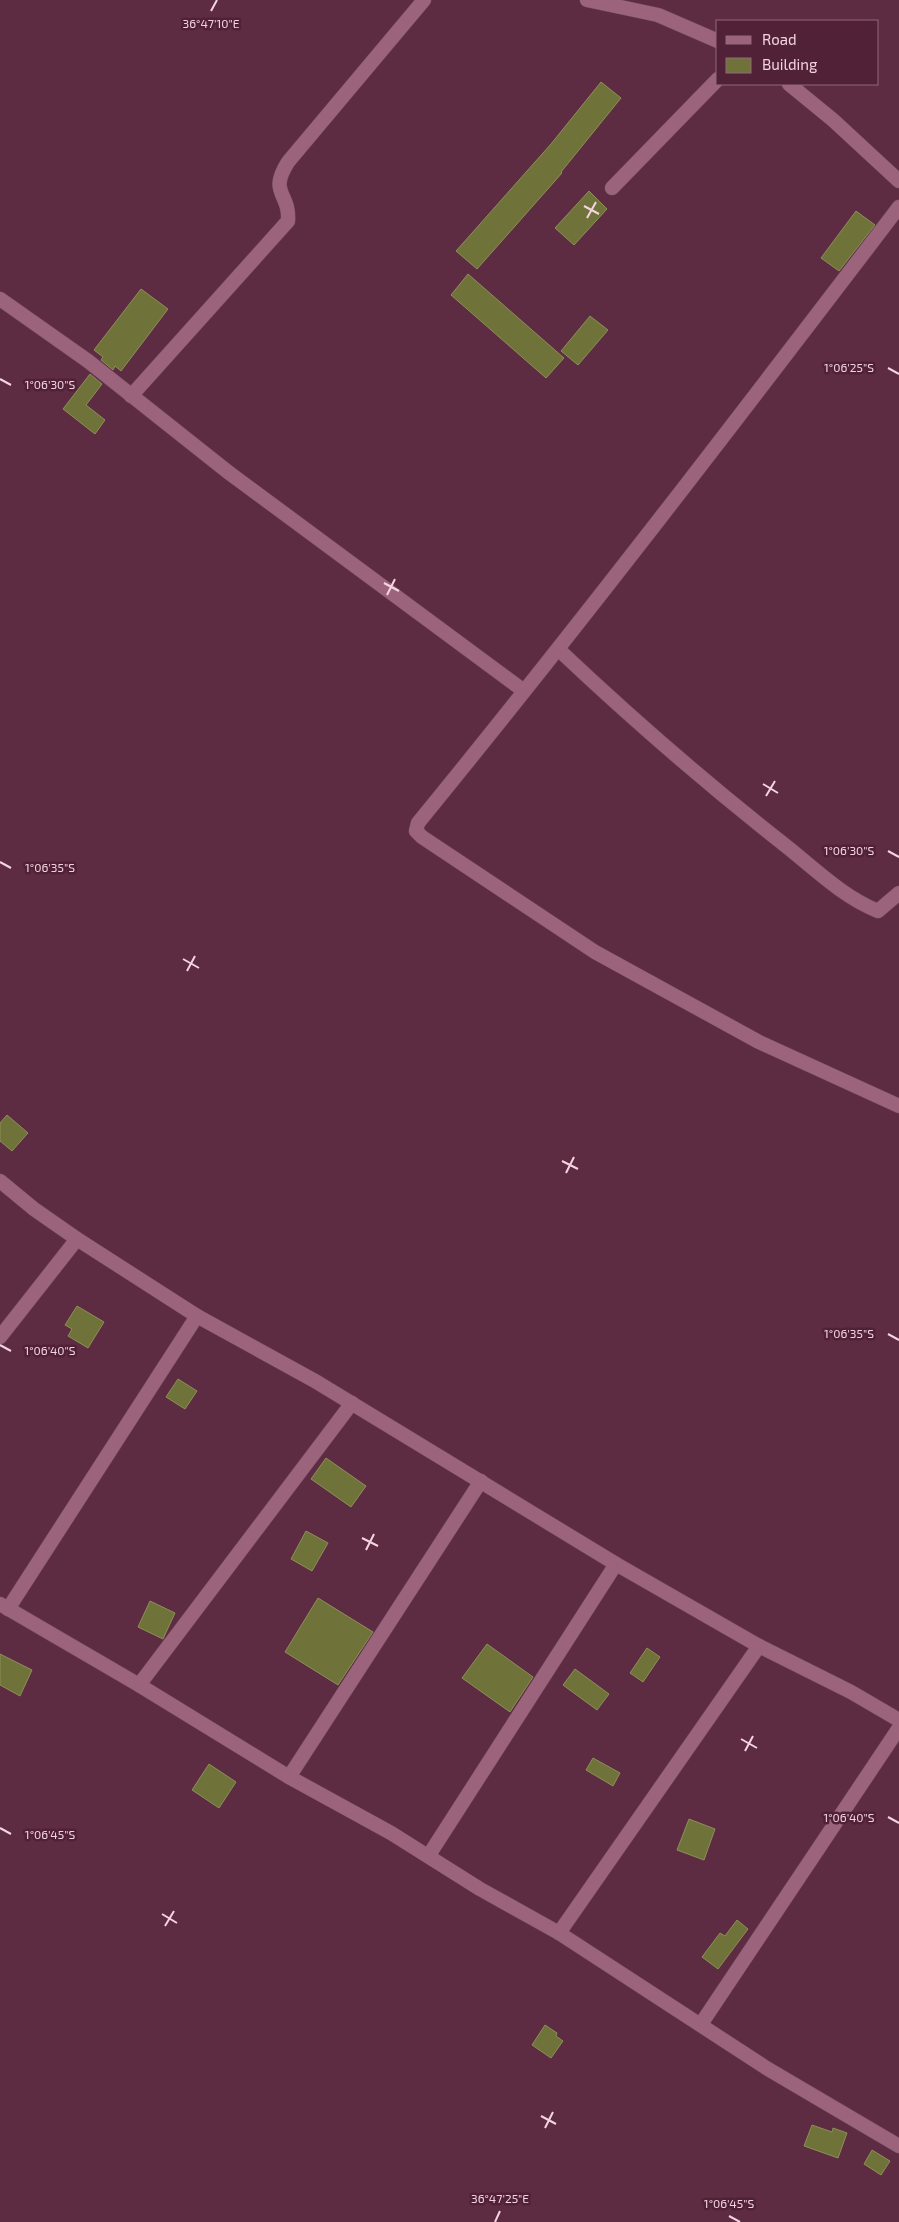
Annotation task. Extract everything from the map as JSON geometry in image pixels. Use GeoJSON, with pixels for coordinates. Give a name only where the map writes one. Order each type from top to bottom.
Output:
{"type":"FeatureCollection","features":[{"type":"Feature","properties":{"kind":"street"},"geometry":{"type":"LineString","coordinates":[[131,396],[288,221],[289,209],[278,189],[280,175],[288,162],[424,0]]}},
{"type":"Feature","properties":{"kind":"street"},"geometry":{"type":"LineString","coordinates":[[586,0],[658,15],[716,40]]}},
{"type":"Feature","properties":{"kind":"street"},"geometry":{"type":"LineString","coordinates":[[612,188],[716,81]]}},
{"type":"Feature","properties":{"kind":"street"},"geometry":{"type":"LineString","coordinates":[[790,85],[833,120],[899,181]]}},
{"type":"Feature","properties":{"kind":"street"},"geometry":{"type":"LineString","coordinates":[[899,207],[692,478],[418,823],[416,831],[422,837],[595,952],[759,1042],[899,1106]]}},
{"type":"Feature","properties":{"kind":"street"},"geometry":{"type":"LineString","coordinates":[[0,299],[88,361],[228,472],[524,691]]}},
{"type":"Feature","properties":{"kind":"street"},"geometry":{"type":"LineString","coordinates":[[558,649],[607,696],[771,834],[858,903],[878,911],[899,893]]}},
{"type":"Feature","properties":{"kind":"street"},"geometry":{"type":"LineString","coordinates":[[0,1181],[77,1239],[197,1316],[352,1403],[616,1564],[759,1646],[851,1692],[899,1720]]}},
{"type":"Feature","properties":{"kind":"street"},"geometry":{"type":"LineString","coordinates":[[0,1337],[77,1239]]}},
{"type":"Feature","properties":{"kind":"street"},"geometry":{"type":"LineString","coordinates":[[197,1316],[4,1606],[139,1685],[289,1777],[429,1856],[558,1933],[768,2069],[899,2146]]}},
{"type":"Feature","properties":{"kind":"street"},"geometry":{"type":"LineString","coordinates":[[139,1685],[352,1403]]}},
{"type":"Feature","properties":{"kind":"street"},"geometry":{"type":"LineString","coordinates":[[289,1777],[482,1482]]}},
{"type":"Feature","properties":{"kind":"street"},"geometry":{"type":"LineString","coordinates":[[429,1856],[616,1564]]}},
{"type":"Feature","properties":{"kind":"street"},"geometry":{"type":"LineString","coordinates":[[558,1933],[759,1646]]}},
{"type":"Feature","properties":{"kind":"street"},"geometry":{"type":"LineString","coordinates":[[701,2024],[899,1728]]}},
{"type":"Feature","properties":{"kind":"building"},"geometry":{"type":"Polygon","coordinates":[[[601,82],[621,98],[562,173],[477,269],[456,251],[551,144],[601,82]]]}},
{"type":"Feature","properties":{"kind":"building"},"geometry":{"type":"Polygon","coordinates":[[[589,191],[607,209],[574,245],[555,228],[589,191]]]}},
{"type":"Feature","properties":{"kind":"building"},"geometry":{"type":"Polygon","coordinates":[[[856,211],[875,225],[839,271],[821,258],[856,211]]]}},
{"type":"Feature","properties":{"kind":"building"},"geometry":{"type":"Polygon","coordinates":[[[468,274],[564,358],[546,378],[451,295],[468,274]]]}},
{"type":"Feature","properties":{"kind":"building"},"geometry":{"type":"Polygon","coordinates":[[[141,289],[168,309],[121,371],[115,366],[113,370],[101,360],[103,357],[94,350],[141,289]]]}},
{"type":"Feature","properties":{"kind":"building"},"geometry":{"type":"Polygon","coordinates":[[[590,316],[608,330],[578,365],[561,351],[590,316]]]}},
{"type":"Feature","properties":{"kind":"building"},"geometry":{"type":"Polygon","coordinates":[[[90,374],[102,384],[86,405],[105,420],[95,434],[63,409],[90,374]]]}},
{"type":"Feature","properties":{"kind":"building"},"geometry":{"type":"Polygon","coordinates":[[[7,1115],[28,1133],[12,1151],[0,1141],[0,1123],[7,1115]]]}},
{"type":"Feature","properties":{"kind":"building"},"geometry":{"type":"Polygon","coordinates":[[[77,1306],[104,1322],[88,1348],[68,1336],[72,1329],[65,1325],[77,1306]]]}},
{"type":"Feature","properties":{"kind":"building"},"geometry":{"type":"Polygon","coordinates":[[[178,1379],[197,1391],[185,1409],[166,1397],[178,1379]]]}},
{"type":"Feature","properties":{"kind":"building"},"geometry":{"type":"Polygon","coordinates":[[[326,1458],[366,1486],[351,1507],[311,1479],[326,1458]]]}},
{"type":"Feature","properties":{"kind":"building"},"geometry":{"type":"Polygon","coordinates":[[[306,1531],[328,1543],[312,1571],[291,1559],[306,1531]]]}},
{"type":"Feature","properties":{"kind":"building"},"geometry":{"type":"Polygon","coordinates":[[[318,1598],[373,1632],[338,1685],[285,1652],[318,1598]]]}},
{"type":"Feature","properties":{"kind":"building"},"geometry":{"type":"Polygon","coordinates":[[[150,1601],[175,1613],[163,1639],[138,1627],[150,1601]]]}},
{"type":"Feature","properties":{"kind":"building"},"geometry":{"type":"Polygon","coordinates":[[[487,1644],[533,1677],[510,1712],[462,1678],[487,1644]]]}},
{"type":"Feature","properties":{"kind":"building"},"geometry":{"type":"Polygon","coordinates":[[[647,1648],[660,1657],[643,1682],[630,1673],[647,1648]]]}},
{"type":"Feature","properties":{"kind":"building"},"geometry":{"type":"Polygon","coordinates":[[[0,1654],[32,1670],[20,1696],[0,1685],[0,1654]]]}},
{"type":"Feature","properties":{"kind":"building"},"geometry":{"type":"Polygon","coordinates":[[[575,1669],[609,1694],[597,1710],[563,1685],[575,1669]]]}},
{"type":"Feature","properties":{"kind":"building"},"geometry":{"type":"Polygon","coordinates":[[[593,1758],[620,1773],[613,1786],[586,1770],[593,1758]]]}},
{"type":"Feature","properties":{"kind":"building"},"geometry":{"type":"Polygon","coordinates":[[[209,1764],[236,1782],[219,1808],[192,1790],[209,1764]]]}},
{"type":"Feature","properties":{"kind":"building"},"geometry":{"type":"Polygon","coordinates":[[[689,1819],[715,1829],[704,1860],[677,1850],[689,1819]]]}},
{"type":"Feature","properties":{"kind":"building"},"geometry":{"type":"Polygon","coordinates":[[[737,1920],[748,1929],[718,1969],[702,1957],[720,1933],[725,1936],[737,1920]]]}},
{"type":"Feature","properties":{"kind":"building"},"geometry":{"type":"Polygon","coordinates":[[[545,2025],[557,2033],[556,2036],[563,2041],[551,2058],[532,2045],[545,2025]]]}},
{"type":"Feature","properties":{"kind":"building"},"geometry":{"type":"Polygon","coordinates":[[[812,2125],[832,2132],[833,2128],[847,2133],[838,2158],[804,2146],[812,2125]]]}},
{"type":"Feature","properties":{"kind":"building"},"geometry":{"type":"Polygon","coordinates":[[[872,2150],[890,2161],[881,2175],[864,2164],[872,2150]]]}}]}
